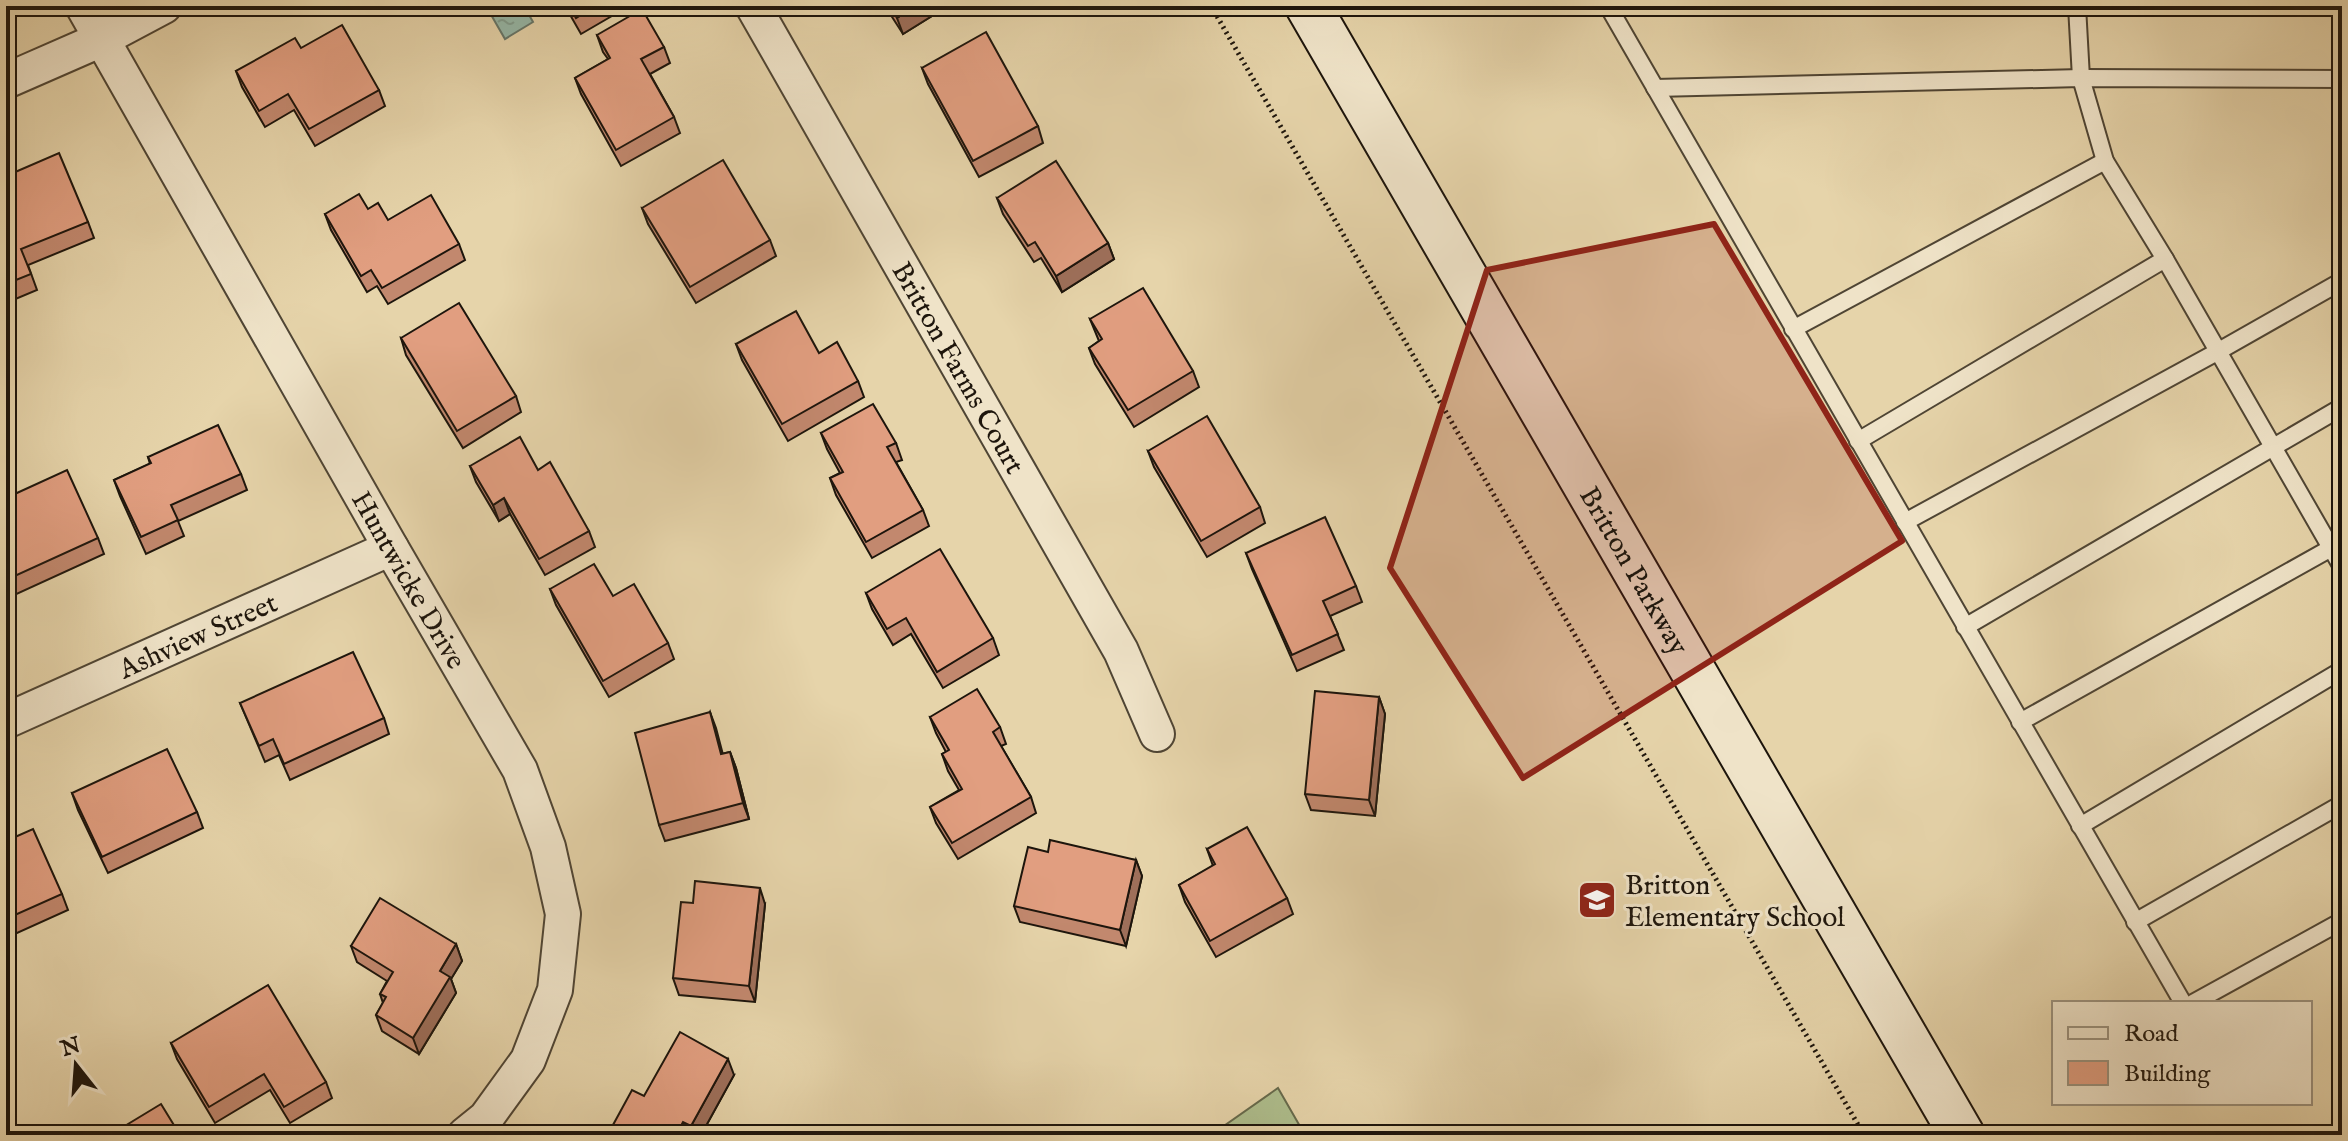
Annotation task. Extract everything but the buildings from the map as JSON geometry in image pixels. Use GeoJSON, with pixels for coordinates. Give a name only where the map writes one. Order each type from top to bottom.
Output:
{"type":"FeatureCollection","features":[{"type":"Feature","properties":{"kind":"main road","name":"Britton Parkway"},"geometry":{"type":"LineString","coordinates":[[1308,6],[1962,1135]]}},
{"type":"Feature","properties":{"kind":"street","name":"Huntwicke Drive"},"geometry":{"type":"LineString","coordinates":[[83,6],[520,770],[548,847],[563,914],[555,990],[528,1060],[486,1118],[465,1135]]}},
{"type":"Feature","properties":{"kind":"street"},"geometry":{"type":"LineString","coordinates":[[6,81],[102,39],[164,6]]}},
{"type":"Feature","properties":{"kind":"street","name":"Britton Farms Court"},"geometry":{"type":"LineString","coordinates":[[753,6],[1121,651],[1157,734]]}},
{"type":"Feature","properties":{"kind":"street","name":"Ashview Street"},"geometry":{"type":"LineString","coordinates":[[6,721],[391,548]]}},
{"type":"Feature","properties":{"kind":"lane"},"geometry":{"type":"LineString","coordinates":[[1608,6],[2182,1001]]}},
{"type":"Feature","properties":{"kind":"lane"},"geometry":{"type":"LineString","coordinates":[[2077,6],[2081,78],[2105,161],[2217,352],[2336,545],[2342,567]]}},
{"type":"Feature","properties":{"kind":"lane"},"geometry":{"type":"LineString","coordinates":[[1655,88],[2081,78],[2342,79]]}},
{"type":"Feature","properties":{"kind":"lane"},"geometry":{"type":"LineString","coordinates":[[1793,329],[2105,161]]}},
{"type":"Feature","properties":{"kind":"lane"},"geometry":{"type":"LineString","coordinates":[[1858,441],[2165,259]]}},
{"type":"Feature","properties":{"kind":"lane"},"geometry":{"type":"LineString","coordinates":[[1905,522],[2342,281]]}},
{"type":"Feature","properties":{"kind":"lane"},"geometry":{"type":"LineString","coordinates":[[1965,627],[2342,407]]}},
{"type":"Feature","properties":{"kind":"lane"},"geometry":{"type":"LineString","coordinates":[[2020,722],[2336,545]]}},
{"type":"Feature","properties":{"kind":"lane"},"geometry":{"type":"LineString","coordinates":[[2080,826],[2342,670]]}},
{"type":"Feature","properties":{"kind":"lane"},"geometry":{"type":"LineString","coordinates":[[2135,922],[2342,804]]}},
{"type":"Feature","properties":{"kind":"lane"},"geometry":{"type":"LineString","coordinates":[[2197,1001],[2342,921]]}},
{"type":"Feature","properties":{"kind":"path"},"geometry":{"type":"LineString","coordinates":[[1211,6],[1864,1135]]}},
{"type":"Feature","properties":{"kind":"highlighted area"},"geometry":{"type":"Polygon","coordinates":[[[1714,224],[1902,541],[1523,778],[1390,568],[1487,270],[1714,224]]]}},
{"type":"Feature","properties":{"kind":"green space"},"geometry":{"type":"Polygon","coordinates":[[[1278,1088],[1305,1135],[1211,1135],[1278,1088]]]}},
{"type":"Feature","properties":{"kind":"water"},"geometry":{"type":"Polygon","coordinates":[[[486,6],[524,6],[533,22],[505,39],[486,6]]]}},
{"type":"Feature","properties":{"kind":"place","name":"Britton Elementary School"},"geometry":{"type":"Point","coordinates":[1597,900]}}]}
